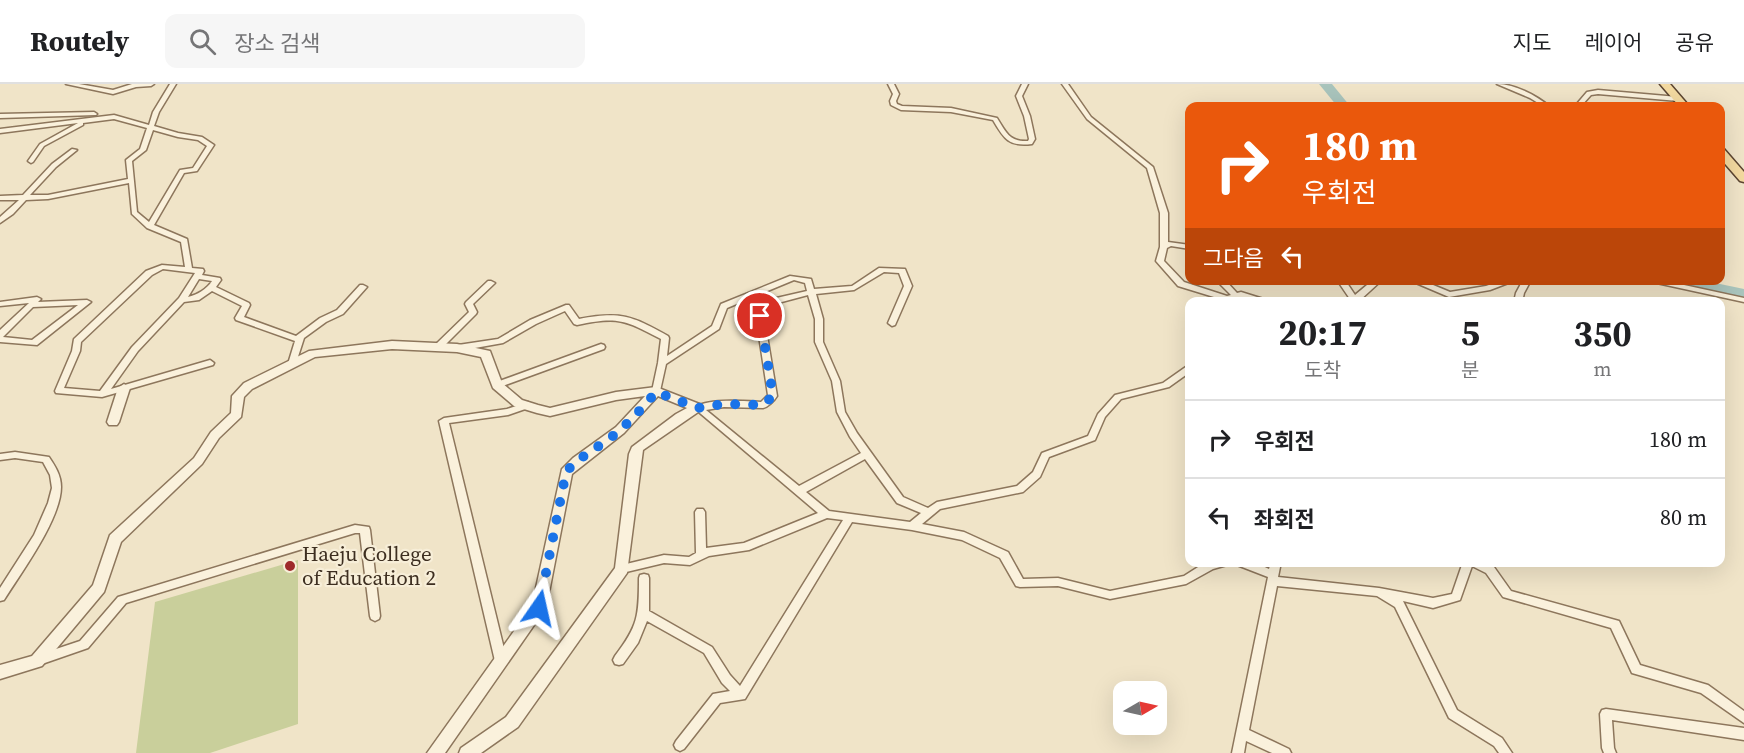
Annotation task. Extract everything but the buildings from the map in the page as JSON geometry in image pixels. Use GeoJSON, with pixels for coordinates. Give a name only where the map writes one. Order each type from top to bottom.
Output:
{"type":"FeatureCollection","features":[{"type":"Feature","properties":{"kind":"main road"},"geometry":{"type":"LineString","coordinates":[[1665,84],[1680,102]]}},
{"type":"Feature","properties":{"kind":"main road"},"geometry":{"type":"LineString","coordinates":[[1725,156],[1744,179]]}},
{"type":"Feature","properties":{"kind":"street"},"geometry":{"type":"LineString","coordinates":[[69,84],[113,92],[135,85],[151,84]]}},
{"type":"Feature","properties":{"kind":"street"},"geometry":{"type":"LineString","coordinates":[[173,84],[149,127],[143,150],[129,160],[134,213],[150,226],[184,241],[189,270]]}},
{"type":"Feature","properties":{"kind":"street"},"geometry":{"type":"LineString","coordinates":[[891,84],[897,94],[893,101],[894,105],[901,108],[951,110],[995,119],[1007,139],[1012,142],[1030,143],[1032,139],[1027,116],[1018,96],[1025,84]]}},
{"type":"Feature","properties":{"kind":"street"},"geometry":{"type":"LineString","coordinates":[[1065,84],[1089,118],[1150,167],[1164,213],[1164,247],[1160,261],[1181,284],[1221,297]]}},
{"type":"Feature","properties":{"kind":"street"},"geometry":{"type":"LineString","coordinates":[[1500,84],[1540,102]]}},
{"type":"Feature","properties":{"kind":"street"},"geometry":{"type":"LineString","coordinates":[[1581,102],[1589,93],[1598,92],[1673,102]]}},
{"type":"Feature","properties":{"kind":"street"},"geometry":{"type":"LineString","coordinates":[[0,116],[104,114]]}},
{"type":"Feature","properties":{"kind":"street"},"geometry":{"type":"LineString","coordinates":[[0,131],[114,117],[200,138],[211,145],[195,170],[182,171],[150,226]]}},
{"type":"Feature","properties":{"kind":"street"},"geometry":{"type":"LineString","coordinates":[[31,160],[42,145],[88,120]]}},
{"type":"Feature","properties":{"kind":"street"},"geometry":{"type":"LineString","coordinates":[[0,221],[29,195],[57,160],[74,150]]}},
{"type":"Feature","properties":{"kind":"street"},"geometry":{"type":"LineString","coordinates":[[0,198],[29,195],[48,197],[132,180]]}},
{"type":"Feature","properties":{"kind":"street"},"geometry":{"type":"LineString","coordinates":[[1164,247],[1170,244],[1185,246]]}},
{"type":"Feature","properties":{"kind":"street"},"geometry":{"type":"LineString","coordinates":[[102,394],[135,349],[182,300],[201,272],[162,267],[149,273],[77,341],[76,351],[59,392],[102,394],[210,363]]}},
{"type":"Feature","properties":{"kind":"street"},"geometry":{"type":"LineString","coordinates":[[467,753],[512,722],[622,569],[635,454],[638,447],[680,417],[698,408],[724,404],[763,405],[773,396],[760,316],[775,301],[811,292],[855,288],[882,270],[902,271],[908,286],[892,323]]}},
{"type":"Feature","properties":{"kind":"street"},"geometry":{"type":"LineString","coordinates":[[182,300],[196,298],[212,288],[217,280],[198,276]]}},
{"type":"Feature","properties":{"kind":"street"},"geometry":{"type":"LineString","coordinates":[[662,363],[716,327],[724,306],[793,278],[808,281],[819,319],[819,342],[836,381],[841,412],[900,500],[929,512]]}},
{"type":"Feature","properties":{"kind":"street"},"geometry":{"type":"LineString","coordinates":[[438,347],[473,312],[469,304],[491,283]]}},
{"type":"Feature","properties":{"kind":"street"},"geometry":{"type":"LineString","coordinates":[[1225,285],[1236,296]]}},
{"type":"Feature","properties":{"kind":"street"},"geometry":{"type":"LineString","coordinates":[[1358,297],[1372,285]]}},
{"type":"Feature","properties":{"kind":"street"},"geometry":{"type":"LineString","coordinates":[[1425,285],[1449,295],[1496,285]]}},
{"type":"Feature","properties":{"kind":"street"},"geometry":{"type":"LineString","coordinates":[[1671,285],[1744,300]]}},
{"type":"Feature","properties":{"kind":"street"},"geometry":{"type":"LineString","coordinates":[[292,364],[300,337],[323,320],[340,312],[363,287]]}},
{"type":"Feature","properties":{"kind":"street"},"geometry":{"type":"LineString","coordinates":[[212,288],[246,305],[239,318],[299,340]]}},
{"type":"Feature","properties":{"kind":"street"},"geometry":{"type":"LineString","coordinates":[[1233,297],[1241,294],[1252,297]]}},
{"type":"Feature","properties":{"kind":"street"},"geometry":{"type":"LineString","coordinates":[[0,304],[37,299],[0,337]]}},
{"type":"Feature","properties":{"kind":"street"},"geometry":{"type":"LineString","coordinates":[[0,337],[34,343],[87,302],[33,305]]}},
{"type":"Feature","properties":{"kind":"street"},"geometry":{"type":"LineString","coordinates":[[435,753],[539,608],[566,472],[575,461],[613,436],[630,421],[656,392],[665,338],[627,317],[603,316],[577,322],[566,307],[500,341],[457,348]]}},
{"type":"Feature","properties":{"kind":"street"},"geometry":{"type":"LineString","coordinates":[[37,661],[99,588],[116,539],[198,460],[214,435],[237,414],[238,396],[248,386],[313,354],[392,345],[457,348],[486,354],[497,385],[518,403],[550,412],[616,396],[656,392],[698,408],[826,514]]}},
{"type":"Feature","properties":{"kind":"street"},"geometry":{"type":"LineString","coordinates":[[497,385],[601,347]]}},
{"type":"Feature","properties":{"kind":"street"},"geometry":{"type":"LineString","coordinates":[[912,526],[936,506],[1020,489],[1037,474],[1045,454],[1092,438],[1101,416],[1118,397],[1166,385],[1185,371]]}},
{"type":"Feature","properties":{"kind":"street"},"geometry":{"type":"LineString","coordinates":[[113,422],[124,387]]}},
{"type":"Feature","properties":{"kind":"street"},"geometry":{"type":"LineString","coordinates":[[501,661],[444,421],[508,412],[528,405]]}},
{"type":"Feature","properties":{"kind":"street"},"geometry":{"type":"LineString","coordinates":[[799,491],[867,454]]}},
{"type":"Feature","properties":{"kind":"street"},"geometry":{"type":"LineString","coordinates":[[0,457],[15,455],[46,459],[56,477],[56,499],[30,551],[0,597]]}},
{"type":"Feature","properties":{"kind":"street"},"geometry":{"type":"LineString","coordinates":[[700,512],[701,555]]}},
{"type":"Feature","properties":{"kind":"street"},"geometry":{"type":"LineString","coordinates":[[622,569],[664,559],[690,561],[707,552],[745,547],[826,514],[964,536],[1004,555],[1020,583],[1058,582],[1110,595],[1186,580],[1207,567]]}},
{"type":"Feature","properties":{"kind":"street"},"geometry":{"type":"LineString","coordinates":[[741,695],[850,517]]}},
{"type":"Feature","properties":{"kind":"street"},"geometry":{"type":"LineString","coordinates":[[0,672],[84,645],[122,600],[355,530],[365,530],[375,616]]}},
{"type":"Feature","properties":{"kind":"street"},"geometry":{"type":"LineString","coordinates":[[1251,567],[1273,578],[1378,592],[1433,603],[1456,597],[1468,567]]}},
{"type":"Feature","properties":{"kind":"street"},"geometry":{"type":"LineString","coordinates":[[1238,753],[1275,567]]}},
{"type":"Feature","properties":{"kind":"street"},"geometry":{"type":"LineString","coordinates":[[1482,567],[1490,570],[1507,594],[1615,624],[1636,669],[1704,689],[1744,718]]}},
{"type":"Feature","properties":{"kind":"street"},"geometry":{"type":"LineString","coordinates":[[619,660],[639,634],[645,614],[644,578]]}},
{"type":"Feature","properties":{"kind":"street"},"geometry":{"type":"LineString","coordinates":[[1378,592],[1399,604],[1454,714],[1498,742],[1506,753]]}},
{"type":"Feature","properties":{"kind":"street"},"geometry":{"type":"LineString","coordinates":[[645,614],[708,650],[726,679],[741,695]]}},
{"type":"Feature","properties":{"kind":"street"},"geometry":{"type":"LineString","coordinates":[[680,745],[717,698],[741,695]]}},
{"type":"Feature","properties":{"kind":"street"},"geometry":{"type":"LineString","coordinates":[[1610,753],[1606,714],[1744,734]]}},
{"type":"Feature","properties":{"kind":"street"},"geometry":{"type":"LineString","coordinates":[[1242,733],[1285,753]]}},
{"type":"Feature","properties":{"kind":"green space"},"geometry":{"type":"Polygon","coordinates":[[[298,560],[298,724],[210,753],[136,753],[155,602],[298,560]]]}},
{"type":"Feature","properties":{"kind":"waterway"},"geometry":{"type":"LineString","coordinates":[[1325,84],[1341,102]]}},
{"type":"Feature","properties":{"kind":"waterway"},"geometry":{"type":"LineString","coordinates":[[1698,285],[1744,294]]}},
{"type":"Feature","properties":{"kind":"place","name":"Haeju College of Education 2"},"geometry":{"type":"Point","coordinates":[290,566]}},
{"type":"Feature","properties":{"kind":"route"},"geometry":{"type":"LineString","coordinates":[[539,608],[566,472],[575,461],[613,436],[639,413],[656,392],[698,408],[724,404],[763,405],[773,396],[760,316]]}}]}
